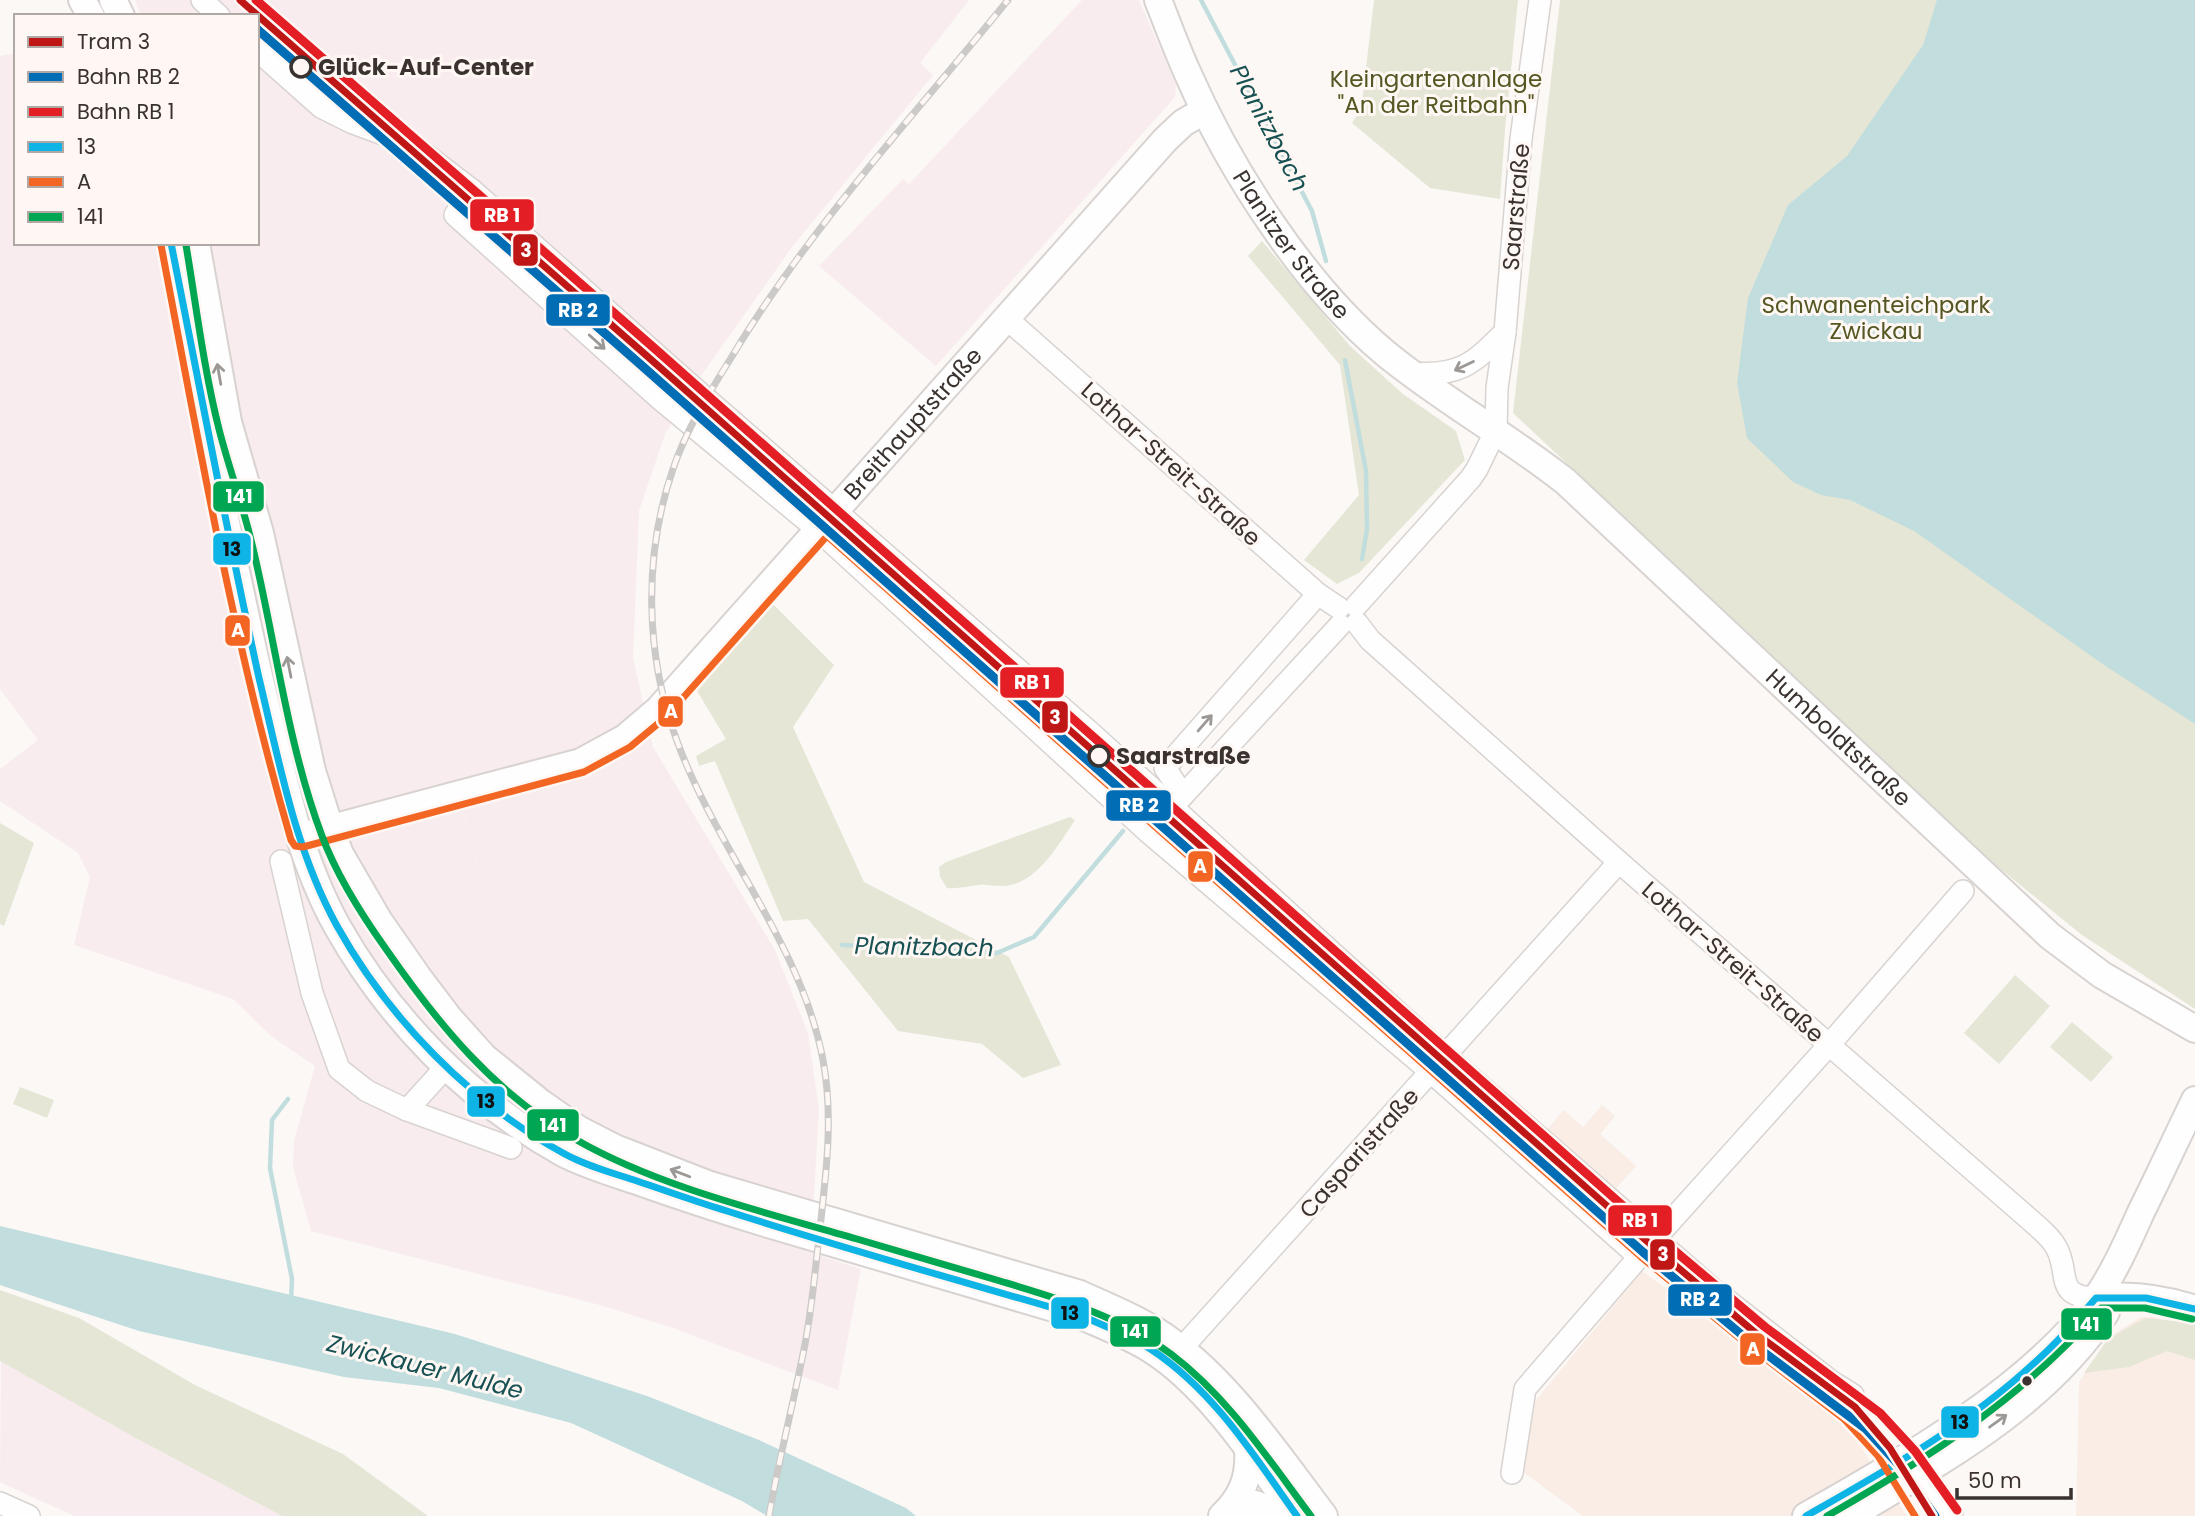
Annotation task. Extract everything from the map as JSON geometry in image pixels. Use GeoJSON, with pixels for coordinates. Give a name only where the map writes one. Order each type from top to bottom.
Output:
{"type":"FeatureCollection","features":[{"type":"Feature","properties":{"kind":"main road","name":"Planitzer Straße"},"geometry":{"type":"LineString","coordinates":[[1158,0],[1187,74],[1205,110],[1254,196],[1318,286],[1355,326],[1411,373],[1496,430]]}},
{"type":"Feature","properties":{"kind":"main road","name":"Breithauptstraße"},"geometry":{"type":"LineString","coordinates":[[301,837],[581,762],[625,738],[657,710],[1165,140],[1183,123],[1205,110]]}},
{"type":"Feature","properties":{"kind":"main road"},"geometry":{"type":"LineString","coordinates":[[171,245],[235,576],[282,772],[314,877],[336,924],[354,952],[388,1000],[446,1068],[517,1124],[577,1159],[705,1205],[1084,1317],[1128,1337],[1169,1363],[1191,1383],[1248,1449],[1297,1516]]}},
{"type":"Feature","properties":{"kind":"main road"},"geometry":{"type":"LineString","coordinates":[[197,245],[228,422],[260,533],[303,734],[330,828],[340,854],[379,921],[449,1018],[484,1057],[541,1103],[578,1129],[615,1148],[710,1185],[1080,1294],[1134,1318],[1181,1349],[1228,1395],[1324,1516]]}},
{"type":"Feature","properties":{"kind":"main road","name":"Humboldtstraße"},"geometry":{"type":"LineString","coordinates":[[1496,430],[1566,482],[2050,936],[2102,975],[2191,1027]]}},
{"type":"Feature","properties":{"kind":"main road"},"geometry":{"type":"LineString","coordinates":[[1806,1516],[1895,1464],[1995,1396],[2106,1297],[2129,1238],[2195,1100]]}},
{"type":"Feature","properties":{"kind":"main road"},"geometry":{"type":"LineString","coordinates":[[1850,1516],[1974,1438],[2036,1392],[2082,1343],[2195,1143]]}},
{"type":"Feature","properties":{"kind":"main road"},"geometry":{"type":"LineString","coordinates":[[2106,1297],[2155,1298],[2195,1309]]}},
{"type":"Feature","properties":{"kind":"main road"},"geometry":{"type":"LineString","coordinates":[[1228,1510],[1244,1488],[1250,1466],[1248,1449]]}},
{"type":"Feature","properties":{"kind":"main road"},"geometry":{"type":"LineString","coordinates":[[1228,1510],[1255,1504],[1287,1516]]}},
{"type":"Feature","properties":{"kind":"street"},"geometry":{"type":"LineString","coordinates":[[202,0],[217,14]]}},
{"type":"Feature","properties":{"kind":"street","name":"Saarstraße"},"geometry":{"type":"LineString","coordinates":[[1178,801],[1471,478],[1496,430],[1497,388],[1505,332],[1521,139],[1540,0]]}},
{"type":"Feature","properties":{"kind":"street"},"geometry":{"type":"LineString","coordinates":[[259,52],[321,107],[421,151],[472,190],[826,521],[1148,832],[1431,1072],[1639,1257]]}},
{"type":"Feature","properties":{"kind":"street"},"geometry":{"type":"LineString","coordinates":[[472,190],[455,215],[660,399],[826,521],[1178,801],[1446,1055],[1714,1290],[1832,1382],[1853,1395]]}},
{"type":"Feature","properties":{"kind":"street","name":"Lothar-Streit-Straße"},"geometry":{"type":"LineString","coordinates":[[1006,318],[1318,594],[1348,616],[1370,640],[1619,862],[1900,1105],[2052,1241],[2058,1249],[2064,1280],[2071,1294],[2081,1298],[2106,1297]]}},
{"type":"Feature","properties":{"kind":"street"},"geometry":{"type":"LineString","coordinates":[[1411,373],[1431,374],[1456,370],[1477,359],[1505,332]]}},
{"type":"Feature","properties":{"kind":"street"},"geometry":{"type":"LineString","coordinates":[[1178,801],[1165,768],[1318,594]]}},
{"type":"Feature","properties":{"kind":"street"},"geometry":{"type":"LineString","coordinates":[[281,861],[312,993],[339,1069],[367,1091],[407,1110],[511,1149]]}},
{"type":"Feature","properties":{"kind":"street","name":"Casparistraße"},"geometry":{"type":"LineString","coordinates":[[1181,1349],[1619,862]]}},
{"type":"Feature","properties":{"kind":"street"},"geometry":{"type":"LineString","coordinates":[[1512,1472],[1525,1389],[1963,891]]}},
{"type":"Feature","properties":{"kind":"street"},"geometry":{"type":"LineString","coordinates":[[407,1110],[446,1068]]}},
{"type":"Feature","properties":{"kind":"street"},"geometry":{"type":"LineString","coordinates":[[1921,1473],[1952,1516]]}},
{"type":"Feature","properties":{"kind":"street"},"geometry":{"type":"LineString","coordinates":[[0,1503],[29,1516]]}},
{"type":"Feature","properties":{"kind":"shaded area","name":"Glück-Auf-Center"},"geometry":{"type":"Polygon","coordinates":[[[135,0],[969,0],[920,63],[933,75],[792,247],[701,376],[665,434],[639,511],[633,658],[653,747],[611,771],[462,811],[491,911],[486,932],[468,939],[485,1005],[471,1011],[689,1159],[814,1194],[806,1251],[861,1269],[838,1390],[670,1327],[600,1305],[311,1231],[293,1167],[294,1141],[315,1066],[271,1036],[233,999],[74,945],[90,877],[78,853],[0,801],[0,769],[38,740],[0,689],[0,56],[14,53],[14,245],[259,245],[259,14],[140,14],[135,0]]]}},
{"type":"Feature","properties":{"kind":"shaded area"},"geometry":{"type":"Polygon","coordinates":[[[1082,0],[1139,0],[1176,85],[1175,97],[936,366],[819,266],[903,179],[909,184],[1082,0]]]}},
{"type":"Feature","properties":{"kind":"shaded area"},"geometry":{"type":"Polygon","coordinates":[[[653,747],[775,950],[808,1033],[819,1110],[814,1194],[689,1159],[553,1089],[504,1050],[470,1010],[485,1005],[468,939],[486,932],[491,911],[462,810],[611,771],[653,747]]]}},
{"type":"Feature","properties":{"kind":"shaded area"},"geometry":{"type":"Polygon","coordinates":[[[1602,1105],[1615,1116],[1600,1134],[1636,1166],[1614,1191],[1546,1131],[1564,1110],[1583,1127],[1602,1105]]]}},
{"type":"Feature","properties":{"kind":"shaded area"},"geometry":{"type":"Polygon","coordinates":[[[1642,1271],[1762,1359],[1770,1369],[1848,1428],[1907,1516],[1583,1516],[1523,1472],[1533,1404],[1642,1271]]]}},
{"type":"Feature","properties":{"kind":"shaded area"},"geometry":{"type":"Polygon","coordinates":[[[2141,1317],[2155,1317],[2195,1330],[2195,1516],[2076,1516],[2079,1382],[2109,1337],[2141,1317]]]}},
{"type":"Feature","properties":{"kind":"shaded area"},"geometry":{"type":"Polygon","coordinates":[[[1,1361],[132,1436],[282,1516],[74,1516],[0,1482],[1,1361]]]}},
{"type":"Feature","properties":{"kind":"green space","name":"Kleingartenanlage \"An der Reitbahn\""},"geometry":{"type":"Polygon","coordinates":[[[1374,0],[1518,0],[1500,199],[1430,188],[1352,123],[1361,110],[1374,0]]]}},
{"type":"Feature","properties":{"kind":"green space","name":"Schwanenteichpark Zwickau"},"geometry":{"type":"Polygon","coordinates":[[[1560,0],[2195,0],[2195,1009],[2082,935],[1998,867],[1513,413],[1560,0]]]}},
{"type":"Feature","properties":{"kind":"green space"},"geometry":{"type":"Polygon","coordinates":[[[1262,241],[1350,346],[1403,394],[1456,431],[1465,460],[1359,573],[1337,584],[1304,560],[1359,495],[1340,365],[1248,256],[1262,241]]]}},
{"type":"Feature","properties":{"kind":"green space"},"geometry":{"type":"Polygon","coordinates":[[[762,593],[834,665],[793,727],[864,882],[1009,957],[1061,1065],[1023,1078],[982,1044],[898,1031],[808,919],[783,921],[715,761],[699,766],[696,756],[726,739],[688,676],[762,593]]]}},
{"type":"Feature","properties":{"kind":"green space"},"geometry":{"type":"Polygon","coordinates":[[[1070,817],[1075,820],[1054,852],[1025,879],[1001,886],[947,888],[940,877],[939,867],[946,862],[1070,817]]]}},
{"type":"Feature","properties":{"kind":"green space"},"geometry":{"type":"Polygon","coordinates":[[[0,823],[34,843],[4,926],[0,924],[0,823]]]}},
{"type":"Feature","properties":{"kind":"green space"},"geometry":{"type":"Polygon","coordinates":[[[2015,975],[2050,1006],[1999,1064],[1964,1033],[2015,975]]]}},
{"type":"Feature","properties":{"kind":"green space"},"geometry":{"type":"Polygon","coordinates":[[[2072,1022],[2113,1057],[2091,1082],[2050,1047],[2072,1022]]]}},
{"type":"Feature","properties":{"kind":"green space"},"geometry":{"type":"Polygon","coordinates":[[[20,1087],[54,1100],[47,1118],[13,1104],[20,1087]]]}},
{"type":"Feature","properties":{"kind":"green space"},"geometry":{"type":"Polygon","coordinates":[[[0,1290],[79,1318],[195,1385],[343,1454],[428,1516],[282,1516],[132,1436],[0,1361],[0,1290]]]}},
{"type":"Feature","properties":{"kind":"green space"},"geometry":{"type":"Polygon","coordinates":[[[2145,1318],[2195,1323],[2195,1360],[2167,1351],[2129,1367],[2084,1373],[2108,1339],[2145,1318]]]}},
{"type":"Feature","properties":{"kind":"water"},"geometry":{"type":"Polygon","coordinates":[[[1937,0],[2195,0],[2195,724],[2104,665],[1914,531],[1850,500],[1821,495],[1793,482],[1747,438],[1737,383],[1748,298],[1788,205],[1847,156],[1923,45],[1937,0]]]}},
{"type":"Feature","properties":{"kind":"water","name":"Zwickauer Mulde"},"geometry":{"type":"Polygon","coordinates":[[[0,1226],[455,1334],[647,1396],[759,1440],[906,1508],[916,1516],[767,1516],[742,1501],[571,1423],[439,1388],[344,1377],[139,1331],[0,1285],[0,1226]]]}},
{"type":"Feature","properties":{"kind":"waterway","name":"Planitzbach"},"geometry":{"type":"LineString","coordinates":[[1201,0],[1312,211],[1326,261]]}},
{"type":"Feature","properties":{"kind":"waterway","name":"Planitzbach"},"geometry":{"type":"LineString","coordinates":[[1345,360],[1366,471],[1367,529],[1362,559]]}},
{"type":"Feature","properties":{"kind":"waterway","name":"Planitzbach"},"geometry":{"type":"LineString","coordinates":[[842,945],[997,953],[1034,937],[1123,831]]}},
{"type":"Feature","properties":{"kind":"waterway","name":"Planitzbach"},"geometry":{"type":"LineString","coordinates":[[288,1099],[272,1120],[270,1168],[292,1279],[291,1300]]}},
{"type":"Feature","properties":{"kind":"railway"},"geometry":{"type":"LineString","coordinates":[[769,1516],[805,1344],[812,1297],[827,1159],[826,1080],[812,1017],[797,976],[694,781],[666,708],[654,640],[652,605],[656,536],[663,502],[684,440],[706,398],[761,310],[863,174],[1008,0]]}},
{"type":"Feature","properties":{"kind":"tram line","name":"3"},"geometry":{"type":"LineString","coordinates":[[240,0],[256,14]]}},
{"type":"Feature","properties":{"kind":"tram line","name":"3"},"geometry":{"type":"LineString","coordinates":[[259,17],[647,356],[1650,1244],[1758,1335],[1855,1407],[1890,1448],[1932,1516]]}},
{"type":"Feature","properties":{"kind":"transit line"},"geometry":{"type":"LineString","coordinates":[[256,0],[654,348],[1657,1236],[1765,1327],[1880,1413],[1915,1451],[1957,1510]]}},
{"type":"Feature","properties":{"kind":"transit line"},"geometry":{"type":"LineString","coordinates":[[259,31],[640,364],[1643,1252],[1752,1343],[1866,1429],[1898,1464],[1935,1516]]}},
{"type":"Feature","properties":{"kind":"transit line","name":"A"},"geometry":{"type":"LineString","coordinates":[[161,245],[235,619],[271,767],[295,846],[303,847],[584,772],[630,747],[666,717],[827,536],[1640,1256],[1749,1346],[1844,1419],[1878,1456],[1915,1516]]}},
{"type":"Feature","properties":{"kind":"transit line","name":"13"},"geometry":{"type":"LineString","coordinates":[[171,245],[247,624],[281,773],[299,836],[322,897],[337,926],[381,994],[407,1025],[464,1083],[496,1109],[581,1162],[771,1225],[1084,1317],[1136,1340],[1174,1366],[1214,1405],[1249,1448],[1297,1516]]}},
{"type":"Feature","properties":{"kind":"transit line","name":"141"},"geometry":{"type":"LineString","coordinates":[[186,245],[214,407],[250,536],[299,763],[322,836],[335,866],[368,922],[426,1004],[470,1055],[519,1101],[546,1121],[607,1156],[641,1171],[713,1197],[1045,1295],[1089,1310],[1131,1329],[1171,1354],[1211,1390],[1247,1430],[1311,1516]]}},
{"type":"Feature","properties":{"kind":"transit line","name":"13"},"geometry":{"type":"LineString","coordinates":[[1806,1516],[1924,1446],[1980,1408],[2041,1356],[2096,1298],[2146,1298],[2195,1309]]}},
{"type":"Feature","properties":{"kind":"transit line","name":"141"},"geometry":{"type":"LineString","coordinates":[[1827,1516],[1973,1424],[2040,1370],[2101,1308],[2145,1308],[2192,1319]]}},
{"type":"Feature","properties":{"kind":"place","name":"Glück-Auf-Center"},"geometry":{"type":"Point","coordinates":[301,67]}},
{"type":"Feature","properties":{"kind":"place","name":"Saarstraße"},"geometry":{"type":"Point","coordinates":[1099,756]}}]}
